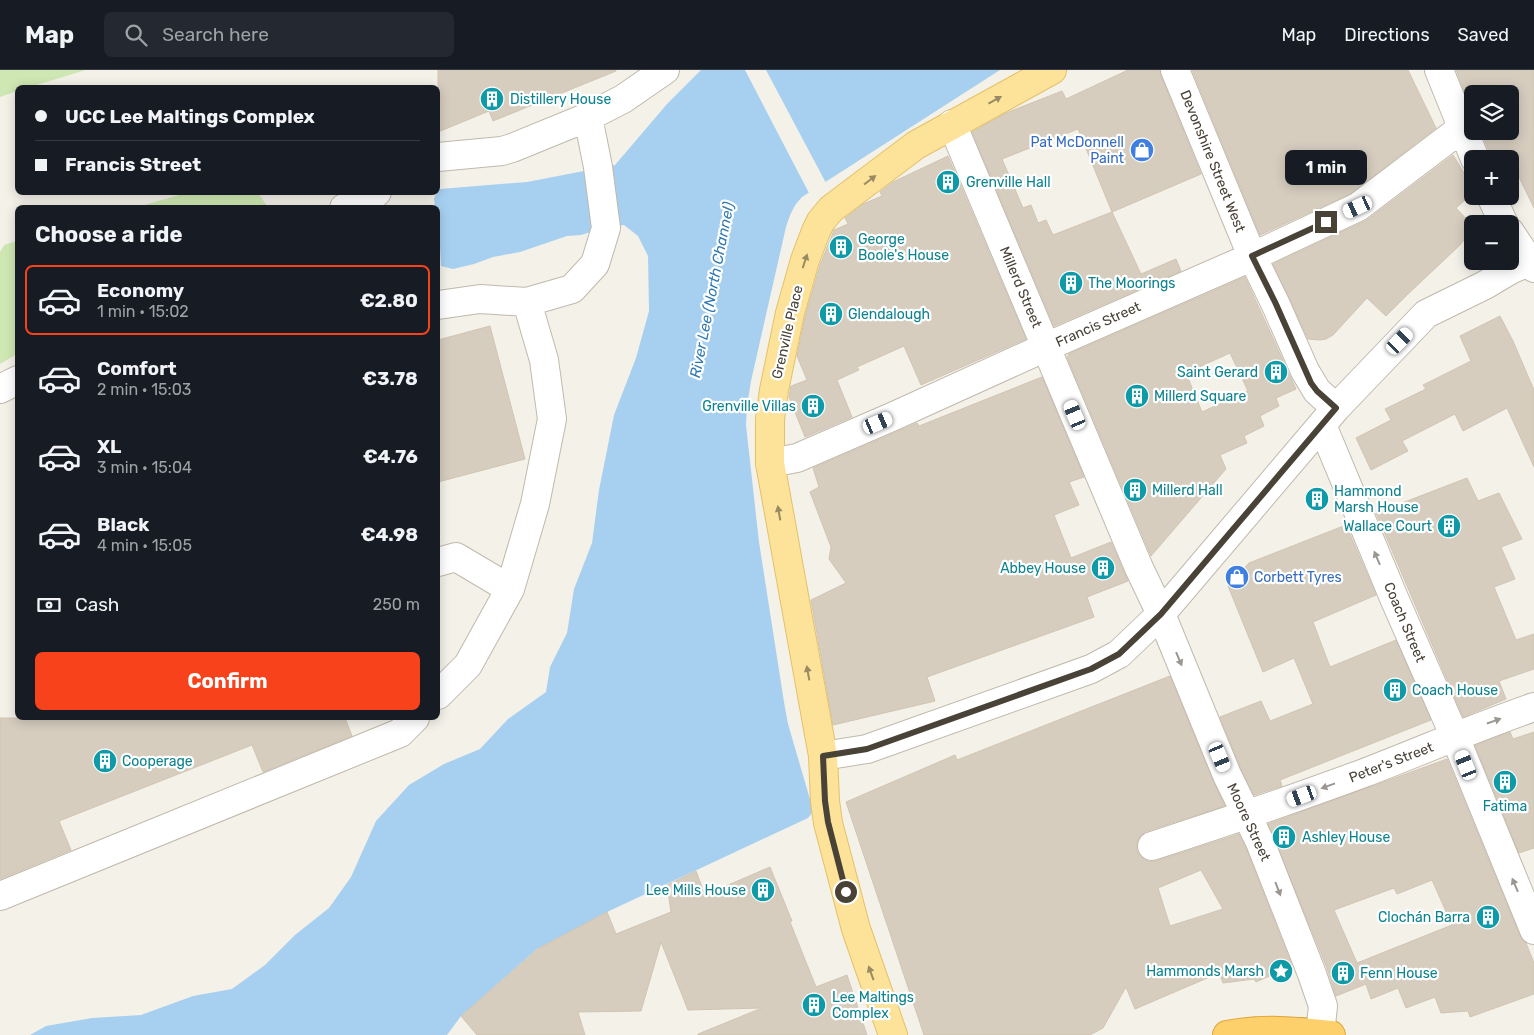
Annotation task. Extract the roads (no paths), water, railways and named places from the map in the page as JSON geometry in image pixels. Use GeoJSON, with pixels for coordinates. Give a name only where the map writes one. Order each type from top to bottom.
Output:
{"type":"FeatureCollection","features":[{"type":"Feature","properties":{"kind":"highway"},"geometry":{"type":"LineString","coordinates":[[1227,1035],[1284,1030],[1325,1034]]}},
{"type":"Feature","properties":{"kind":"main road","name":"Grenville Place"},"geometry":{"type":"LineString","coordinates":[[893,1035],[856,929],[828,822],[823,756],[770,463],[770,419],[774,390],[790,314],[805,260],[816,231],[831,210],[916,145],[1052,70]]}},
{"type":"Feature","properties":{"kind":"street","name":"Devonshire Street West"},"geometry":{"type":"LineString","coordinates":[[1176,70],[1252,256],[1311,383],[1317,391],[1329,417]]}},
{"type":"Feature","properties":{"kind":"street"},"geometry":{"type":"LineString","coordinates":[[1439,70],[1471,150]]}},
{"type":"Feature","properties":{"kind":"street"},"geometry":{"type":"LineString","coordinates":[[440,157],[502,151],[512,148],[588,117],[623,99],[655,77]]}},
{"type":"Feature","properties":{"kind":"street"},"geometry":{"type":"LineString","coordinates":[[440,305],[480,299],[528,302],[572,289],[595,264],[606,228],[598,168],[588,117]]}},
{"type":"Feature","properties":{"kind":"street","name":"Millerd Street"},"geometry":{"type":"LineString","coordinates":[[952,124],[1139,568],[1161,614]]}},
{"type":"Feature","properties":{"kind":"street","name":"Francis Street"},"geometry":{"type":"LineString","coordinates":[[770,463],[797,458],[894,416],[1358,207],[1462,128]]}},
{"type":"Feature","properties":{"kind":"street"},"geometry":{"type":"LineString","coordinates":[[335,205],[347,195]]}},
{"type":"Feature","properties":{"kind":"street"},"geometry":{"type":"LineString","coordinates":[[352,205],[374,195]]}},
{"type":"Feature","properties":{"kind":"street"},"geometry":{"type":"LineString","coordinates":[[823,756],[867,749],[1091,669],[1119,654],[1161,614],[1329,417],[1426,314],[1485,285],[1512,269],[1533,263],[1519,244]]}},
{"type":"Feature","properties":{"kind":"street"},"geometry":{"type":"LineString","coordinates":[[440,693],[468,665],[510,589],[535,504],[552,419],[544,360],[528,302]]}},
{"type":"Feature","properties":{"kind":"street"},"geometry":{"type":"LineString","coordinates":[[0,389],[15,382]]}},
{"type":"Feature","properties":{"kind":"street","name":"Coach Street"},"geometry":{"type":"LineString","coordinates":[[1329,417],[1383,571],[1455,737],[1534,930]]}},
{"type":"Feature","properties":{"kind":"street"},"geometry":{"type":"LineString","coordinates":[[440,561],[456,557],[510,589]]}},
{"type":"Feature","properties":{"kind":"street","name":"Moore Street"},"geometry":{"type":"LineString","coordinates":[[1161,614],[1227,775],[1260,842],[1312,974],[1323,1006],[1325,1034]]}},
{"type":"Feature","properties":{"kind":"street","name":"Peter's Street"},"geometry":{"type":"LineString","coordinates":[[1152,846],[1247,815],[1363,773],[1485,724],[1534,707]]}},
{"type":"Feature","properties":{"kind":"street"},"geometry":{"type":"LineString","coordinates":[[0,896],[400,733],[413,720]]}},
{"type":"Feature","properties":{"kind":"water","name":"River Lee (North Channel)"},"geometry":{"type":"Polygon","coordinates":[[[701,70],[1000,70],[802,197],[794,207],[786,227],[751,381],[746,425],[759,542],[784,702],[788,724],[812,806],[812,813],[808,818],[607,912],[537,949],[461,1016],[447,1035],[30,1035],[46,1026],[92,1018],[141,1015],[193,996],[232,989],[265,965],[295,935],[329,908],[351,877],[376,821],[409,785],[444,764],[480,749],[508,719],[546,692],[550,667],[567,633],[574,589],[592,543],[599,490],[614,415],[636,358],[649,311],[648,256],[638,236],[624,225],[604,228],[581,235],[567,236],[520,252],[493,257],[453,269],[441,266],[440,205],[435,205],[434,198],[436,195],[440,195],[440,189],[527,182],[615,165],[667,104],[701,70]]]}},
{"type":"Feature","properties":{"kind":"place","name":"Distillery House"},"geometry":{"type":"Point","coordinates":[492,99]}},
{"type":"Feature","properties":{"kind":"place","name":"Pat McDonnell Paint"},"geometry":{"type":"Point","coordinates":[1142,150]}},
{"type":"Feature","properties":{"kind":"place","name":"Grenville Hall"},"geometry":{"type":"Point","coordinates":[948,182]}},
{"type":"Feature","properties":{"kind":"place","name":"George Boole's House"},"geometry":{"type":"Point","coordinates":[841,247]}},
{"type":"Feature","properties":{"kind":"place","name":"The Moorings"},"geometry":{"type":"Point","coordinates":[1071,283]}},
{"type":"Feature","properties":{"kind":"place","name":"Glendalough"},"geometry":{"type":"Point","coordinates":[831,314]}},
{"type":"Feature","properties":{"kind":"place","name":"Saint Gerard"},"geometry":{"type":"Point","coordinates":[1276,372]}},
{"type":"Feature","properties":{"kind":"place","name":"Millerd Square"},"geometry":{"type":"Point","coordinates":[1137,396]}},
{"type":"Feature","properties":{"kind":"place","name":"Grenville Villas"},"geometry":{"type":"Point","coordinates":[813,406]}},
{"type":"Feature","properties":{"kind":"place","name":"Millerd Hall"},"geometry":{"type":"Point","coordinates":[1135,490]}},
{"type":"Feature","properties":{"kind":"place","name":"Hammond Marsh House"},"geometry":{"type":"Point","coordinates":[1317,499]}},
{"type":"Feature","properties":{"kind":"place","name":"Wallace Court"},"geometry":{"type":"Point","coordinates":[1449,526]}},
{"type":"Feature","properties":{"kind":"place","name":"Abbey House"},"geometry":{"type":"Point","coordinates":[1103,568]}},
{"type":"Feature","properties":{"kind":"place","name":"Corbett Tyres"},"geometry":{"type":"Point","coordinates":[1237,577]}},
{"type":"Feature","properties":{"kind":"place","name":"Coach House"},"geometry":{"type":"Point","coordinates":[1395,690]}},
{"type":"Feature","properties":{"kind":"place","name":"Cooperage"},"geometry":{"type":"Point","coordinates":[105,761]}},
{"type":"Feature","properties":{"kind":"place","name":"Fatima"},"geometry":{"type":"Point","coordinates":[1505,782]}},
{"type":"Feature","properties":{"kind":"place","name":"Ashley House"},"geometry":{"type":"Point","coordinates":[1284,837]}},
{"type":"Feature","properties":{"kind":"place","name":"Lee Mills House"},"geometry":{"type":"Point","coordinates":[763,890]}},
{"type":"Feature","properties":{"kind":"place","name":"Clochán Barra"},"geometry":{"type":"Point","coordinates":[1488,917]}},
{"type":"Feature","properties":{"kind":"place","name":"Hammonds Marsh"},"geometry":{"type":"Point","coordinates":[1281,971]}},
{"type":"Feature","properties":{"kind":"place","name":"Fenn House"},"geometry":{"type":"Point","coordinates":[1343,973]}},
{"type":"Feature","properties":{"kind":"place","name":"Lee Maltings Complex"},"geometry":{"type":"Point","coordinates":[814,1005]}}]}
